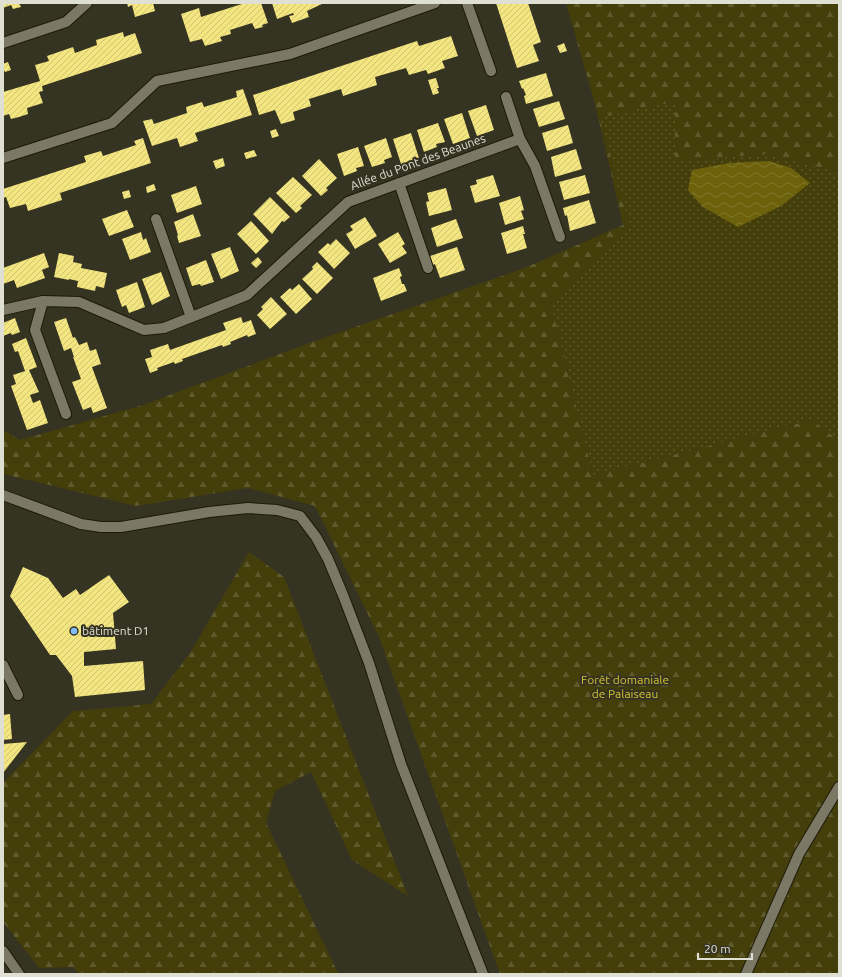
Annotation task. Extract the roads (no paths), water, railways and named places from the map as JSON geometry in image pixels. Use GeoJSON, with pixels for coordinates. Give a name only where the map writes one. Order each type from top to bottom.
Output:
{"type":"FeatureCollection","features":[{"type":"Feature","properties":{"kind":"street"},"geometry":{"type":"LineString","coordinates":[[3,43],[66,22],[87,3]]}},
{"type":"Feature","properties":{"kind":"street"},"geometry":{"type":"LineString","coordinates":[[3,158],[112,123],[157,81],[290,54],[435,3]]}},
{"type":"Feature","properties":{"kind":"street"},"geometry":{"type":"LineString","coordinates":[[467,3],[491,71]]}},
{"type":"Feature","properties":{"kind":"street"},"geometry":{"type":"LineString","coordinates":[[506,97],[520,139],[535,166],[560,237]]}},
{"type":"Feature","properties":{"kind":"street","name":"Allée du Pont des Beaunes"},"geometry":{"type":"LineString","coordinates":[[3,310],[43,301],[79,302],[144,330],[164,328],[248,295],[348,202],[520,139]]}},
{"type":"Feature","properties":{"kind":"street"},"geometry":{"type":"LineString","coordinates":[[399,183],[428,268]]}},
{"type":"Feature","properties":{"kind":"street"},"geometry":{"type":"LineString","coordinates":[[156,219],[191,317]]}},
{"type":"Feature","properties":{"kind":"street"},"geometry":{"type":"LineString","coordinates":[[43,301],[35,330],[66,414]]}},
{"type":"Feature","properties":{"kind":"street"},"geometry":{"type":"LineString","coordinates":[[3,495],[81,524],[101,526],[121,527],[209,512],[248,508],[277,510],[300,516],[316,537],[322,548],[343,595],[369,663],[401,764],[483,974]]}},
{"type":"Feature","properties":{"kind":"street"},"geometry":{"type":"LineString","coordinates":[[3,665],[18,695]]}},
{"type":"Feature","properties":{"kind":"street"},"geometry":{"type":"LineString","coordinates":[[746,974],[799,854],[839,787]]}},
{"type":"Feature","properties":{"kind":"street"},"geometry":{"type":"LineString","coordinates":[[3,951],[19,974]]}},
{"type":"Feature","properties":{"kind":"water"},"geometry":{"type":"Polygon","coordinates":[[[769,161],[791,168],[810,183],[781,206],[738,227],[703,207],[688,190],[692,170],[730,163],[769,161]]]}},
{"type":"Feature","properties":{"kind":"place","name":"bâtiment D1"},"geometry":{"type":"Point","coordinates":[74,631]}},
{"type":"Feature","properties":{"kind":"park label","name":"Forêt domaniale de Palaiseau"},"geometry":{"type":"Point","coordinates":[625,687]}}]}
